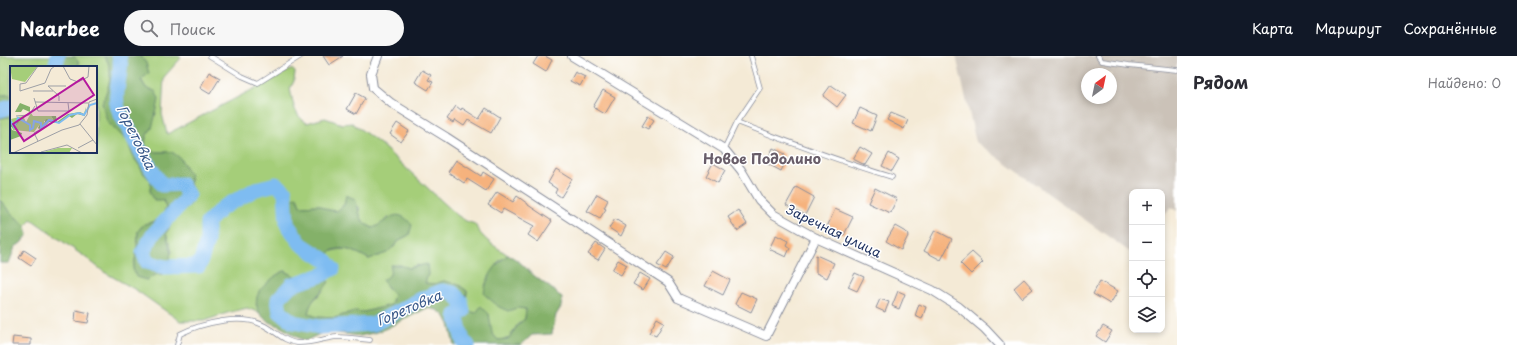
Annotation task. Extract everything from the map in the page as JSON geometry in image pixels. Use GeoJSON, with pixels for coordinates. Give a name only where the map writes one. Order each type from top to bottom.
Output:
{"type":"FeatureCollection","features":[{"type":"Feature","properties":{"kind":"street"},"geometry":{"type":"LineString","coordinates":[[378,56],[371,74],[374,88],[391,103],[446,137],[668,282],[678,298],[766,336],[816,238]]}},
{"type":"Feature","properties":{"kind":"street","name":"Заречная улица"},"geometry":{"type":"LineString","coordinates":[[572,56],[724,148],[741,170],[759,200],[773,214],[816,238],[932,290],[959,307],[985,329],[1000,345]]}},
{"type":"Feature","properties":{"kind":"lane"},"geometry":{"type":"LineString","coordinates":[[210,56],[242,76],[258,83],[300,56]]}},
{"type":"Feature","properties":{"kind":"lane"},"geometry":{"type":"LineString","coordinates":[[724,148],[737,122],[760,88],[751,56]]}},
{"type":"Feature","properties":{"kind":"lane"},"geometry":{"type":"LineString","coordinates":[[1098,56],[1102,61],[1177,70]]}},
{"type":"Feature","properties":{"kind":"lane"},"geometry":{"type":"LineString","coordinates":[[737,122],[795,145],[892,177]]}},
{"type":"Feature","properties":{"kind":"lane"},"geometry":{"type":"LineString","coordinates":[[177,345],[180,334],[192,328],[234,320],[255,321],[288,341],[298,343],[336,337],[370,340]]}},
{"type":"Feature","properties":{"kind":"shaded area"},"geometry":{"type":"Polygon","coordinates":[[[956,56],[1177,56],[1177,211],[1171,207],[1165,214],[1165,189],[1129,189],[1129,251],[976,142],[956,56]]]}},
{"type":"Feature","properties":{"kind":"green space"},"geometry":{"type":"Polygon","coordinates":[[[0,56],[56,56],[53,66],[10,66],[10,95],[0,95],[0,56]]]}},
{"type":"Feature","properties":{"kind":"green space"},"geometry":{"type":"Polygon","coordinates":[[[56,56],[73,56],[78,61],[79,66],[53,66],[56,56]]]}},
{"type":"Feature","properties":{"kind":"green space"},"geometry":{"type":"Polygon","coordinates":[[[73,56],[104,56],[108,61],[110,67],[110,80],[102,103],[113,128],[127,140],[134,158],[144,174],[151,181],[150,191],[163,200],[166,208],[162,217],[153,222],[144,224],[138,231],[137,250],[133,269],[146,280],[155,275],[172,252],[166,233],[177,215],[185,210],[194,194],[190,184],[190,175],[172,152],[153,152],[145,145],[146,136],[152,128],[146,88],[141,79],[146,63],[140,56],[179,56],[181,58],[164,77],[162,114],[167,134],[292,69],[295,72],[294,81],[290,89],[295,109],[302,120],[307,123],[325,118],[342,124],[352,123],[379,143],[457,215],[466,221],[475,224],[485,238],[508,255],[499,261],[485,285],[517,308],[526,309],[525,319],[518,324],[508,339],[498,340],[491,333],[489,314],[482,307],[476,313],[466,311],[467,291],[459,285],[444,281],[434,284],[425,283],[428,274],[418,265],[409,268],[400,265],[390,275],[387,288],[394,295],[391,305],[364,312],[354,311],[335,318],[316,317],[308,313],[310,304],[323,291],[319,274],[302,280],[285,271],[275,276],[271,280],[256,304],[260,313],[247,308],[204,321],[180,321],[136,290],[104,272],[31,219],[26,226],[12,214],[0,200],[0,118],[10,117],[10,153],[97,153],[97,66],[79,66],[78,61],[73,56]],[[347,195],[344,205],[337,211],[328,210],[319,205],[300,206],[297,196],[288,211],[291,220],[289,230],[330,252],[345,249],[369,259],[394,247],[401,239],[409,235],[388,217],[382,224],[373,228],[365,224],[360,216],[359,207],[347,195]]]}},
{"type":"Feature","properties":{"kind":"green space"},"geometry":{"type":"Polygon","coordinates":[[[104,56],[140,56],[146,63],[149,73],[141,80],[146,88],[155,91],[159,99],[152,128],[146,136],[145,145],[153,152],[172,152],[180,158],[190,175],[190,184],[194,194],[191,203],[185,210],[177,215],[166,233],[171,254],[164,274],[155,275],[146,280],[136,277],[133,269],[137,250],[138,231],[144,224],[153,222],[162,217],[166,208],[163,200],[154,200],[150,191],[151,181],[144,174],[134,158],[127,140],[107,121],[102,103],[110,80],[110,67],[104,56]]]}},
{"type":"Feature","properties":{"kind":"green space"},"geometry":{"type":"Polygon","coordinates":[[[0,95],[10,95],[10,117],[0,118],[0,95]]]}},
{"type":"Feature","properties":{"kind":"green space"},"geometry":{"type":"Polygon","coordinates":[[[346,195],[355,199],[360,216],[368,225],[373,228],[392,216],[397,215],[406,219],[412,225],[409,235],[401,239],[387,253],[369,259],[349,250],[338,249],[329,253],[322,264],[302,250],[291,237],[291,219],[288,209],[289,201],[297,196],[300,206],[319,205],[328,210],[337,211],[344,205],[346,195]]]}},
{"type":"Feature","properties":{"kind":"green space"},"geometry":{"type":"Polygon","coordinates":[[[0,200],[12,214],[26,226],[28,235],[15,247],[9,263],[0,263],[0,200]]]}},
{"type":"Feature","properties":{"kind":"green space"},"geometry":{"type":"Polygon","coordinates":[[[508,255],[520,262],[562,298],[561,307],[556,315],[552,334],[532,335],[521,345],[454,345],[449,324],[444,315],[437,310],[427,308],[381,331],[360,336],[331,332],[322,333],[305,341],[267,320],[258,311],[256,302],[261,289],[279,273],[285,271],[302,280],[319,274],[329,282],[311,304],[308,313],[316,317],[335,318],[354,311],[364,312],[391,305],[394,295],[382,280],[390,275],[391,265],[400,265],[409,268],[427,264],[428,274],[425,283],[434,284],[444,281],[459,285],[467,291],[466,310],[476,313],[481,306],[489,314],[492,333],[498,340],[508,339],[525,319],[526,309],[517,308],[508,311],[499,307],[484,294],[486,283],[495,267],[508,255]]]}},
{"type":"Feature","properties":{"kind":"building"},"geometry":{"type":"Polygon","coordinates":[[[323,56],[343,56],[329,65],[323,56]]]}},
{"type":"Feature","properties":{"kind":"building"},"geometry":{"type":"Polygon","coordinates":[[[538,56],[545,56],[552,60],[546,72],[533,64],[538,56]]]}},
{"type":"Feature","properties":{"kind":"building"},"geometry":{"type":"Polygon","coordinates":[[[422,70],[431,75],[428,80],[433,82],[428,90],[415,82],[422,70]]]}},
{"type":"Feature","properties":{"kind":"building"},"geometry":{"type":"Polygon","coordinates":[[[209,72],[220,78],[210,94],[200,88],[209,72]]]}},
{"type":"Feature","properties":{"kind":"building"},"geometry":{"type":"Polygon","coordinates":[[[575,72],[585,77],[580,86],[570,81],[575,72]]]}},
{"type":"Feature","properties":{"kind":"building"},"geometry":{"type":"Polygon","coordinates":[[[831,85],[846,95],[837,107],[823,96],[831,85]]]}},
{"type":"Feature","properties":{"kind":"building"},"geometry":{"type":"Polygon","coordinates":[[[603,90],[615,97],[605,114],[593,107],[603,90]]]}},
{"type":"Feature","properties":{"kind":"building"},"geometry":{"type":"Polygon","coordinates":[[[356,93],[365,98],[356,114],[347,109],[356,93]]]}},
{"type":"Feature","properties":{"kind":"building"},"geometry":{"type":"Polygon","coordinates":[[[456,106],[461,110],[462,108],[479,119],[486,108],[500,117],[491,133],[468,120],[464,126],[455,120],[453,123],[447,119],[456,106]]]}},
{"type":"Feature","properties":{"kind":"building"},"geometry":{"type":"Polygon","coordinates":[[[860,108],[877,116],[871,131],[853,123],[860,108]]]}},
{"type":"Feature","properties":{"kind":"building"},"geometry":{"type":"Polygon","coordinates":[[[891,113],[908,120],[904,129],[887,120],[891,113]]]}},
{"type":"Feature","properties":{"kind":"building"},"geometry":{"type":"Polygon","coordinates":[[[648,116],[654,120],[648,129],[642,126],[648,116]]]}},
{"type":"Feature","properties":{"kind":"building"},"geometry":{"type":"Polygon","coordinates":[[[397,123],[409,131],[401,142],[390,134],[397,123]]]}},
{"type":"Feature","properties":{"kind":"building"},"geometry":{"type":"Polygon","coordinates":[[[860,147],[872,154],[865,165],[853,159],[860,147]]]}},
{"type":"Feature","properties":{"kind":"building"},"geometry":{"type":"Polygon","coordinates":[[[773,148],[785,154],[781,161],[785,163],[781,171],[766,163],[773,148]]]}},
{"type":"Feature","properties":{"kind":"building"},"geometry":{"type":"Polygon","coordinates":[[[889,153],[899,159],[892,171],[882,166],[889,153]]]}},
{"type":"Feature","properties":{"kind":"building"},"geometry":{"type":"Polygon","coordinates":[[[456,160],[481,176],[483,172],[494,179],[486,191],[467,179],[464,183],[448,172],[456,160]]]}},
{"type":"Feature","properties":{"kind":"building"},"geometry":{"type":"Polygon","coordinates":[[[713,163],[725,170],[718,183],[706,176],[713,163]]]}},
{"type":"Feature","properties":{"kind":"building"},"geometry":{"type":"Polygon","coordinates":[[[556,169],[572,179],[561,197],[555,193],[557,189],[548,183],[556,169]]]}},
{"type":"Feature","properties":{"kind":"building"},"geometry":{"type":"Polygon","coordinates":[[[796,187],[814,197],[805,215],[786,205],[796,187]]]}},
{"type":"Feature","properties":{"kind":"building"},"geometry":{"type":"Polygon","coordinates":[[[875,188],[897,199],[890,213],[868,203],[875,188]]]}},
{"type":"Feature","properties":{"kind":"building"},"geometry":{"type":"Polygon","coordinates":[[[497,192],[513,202],[517,196],[552,221],[538,242],[528,235],[534,226],[503,209],[501,213],[488,205],[497,192]]]}},
{"type":"Feature","properties":{"kind":"building"},"geometry":{"type":"Polygon","coordinates":[[[597,194],[608,200],[604,208],[606,209],[600,218],[587,211],[597,194]]]}},
{"type":"Feature","properties":{"kind":"building"},"geometry":{"type":"Polygon","coordinates":[[[835,209],[853,217],[844,235],[827,227],[835,209]]]}},
{"type":"Feature","properties":{"kind":"building"},"geometry":{"type":"Polygon","coordinates":[[[738,210],[747,224],[737,231],[728,217],[738,210]]]}},
{"type":"Feature","properties":{"kind":"building"},"geometry":{"type":"Polygon","coordinates":[[[615,219],[626,226],[621,236],[609,228],[615,219]]]}},
{"type":"Feature","properties":{"kind":"building"},"geometry":{"type":"Polygon","coordinates":[[[895,226],[909,234],[901,250],[886,241],[895,226]]]}},
{"type":"Feature","properties":{"kind":"building"},"geometry":{"type":"Polygon","coordinates":[[[935,230],[952,239],[941,260],[924,251],[935,230]]]}},
{"type":"Feature","properties":{"kind":"building"},"geometry":{"type":"Polygon","coordinates":[[[776,235],[788,241],[786,245],[790,248],[786,257],[769,249],[776,235]]]}},
{"type":"Feature","properties":{"kind":"building"},"geometry":{"type":"Polygon","coordinates":[[[596,243],[605,249],[598,260],[588,254],[596,243]]]}},
{"type":"Feature","properties":{"kind":"building"},"geometry":{"type":"Polygon","coordinates":[[[24,250],[36,258],[31,266],[19,258],[24,250]]]}},
{"type":"Feature","properties":{"kind":"building"},"geometry":{"type":"Polygon","coordinates":[[[666,252],[674,257],[666,270],[657,265],[666,252]]]}},
{"type":"Feature","properties":{"kind":"building"},"geometry":{"type":"Polygon","coordinates":[[[972,252],[983,262],[971,274],[960,263],[972,252]]]}},
{"type":"Feature","properties":{"kind":"building"},"geometry":{"type":"Polygon","coordinates":[[[816,255],[834,263],[827,278],[816,273],[816,255]]]}},
{"type":"Feature","properties":{"kind":"building"},"geometry":{"type":"Polygon","coordinates":[[[618,260],[627,265],[621,275],[612,270],[618,260]]]}},
{"type":"Feature","properties":{"kind":"building"},"geometry":{"type":"Polygon","coordinates":[[[713,271],[730,280],[723,295],[705,286],[713,271]]]}},
{"type":"Feature","properties":{"kind":"building"},"geometry":{"type":"Polygon","coordinates":[[[640,273],[650,279],[643,290],[633,284],[640,273]]]}},
{"type":"Feature","properties":{"kind":"building"},"geometry":{"type":"Polygon","coordinates":[[[855,273],[864,277],[857,291],[848,287],[855,273]]]}},
{"type":"Feature","properties":{"kind":"building"},"geometry":{"type":"Polygon","coordinates":[[[1024,279],[1033,289],[1022,298],[1014,288],[1024,279]]]}},
{"type":"Feature","properties":{"kind":"building"},"geometry":{"type":"Polygon","coordinates":[[[1100,281],[1118,291],[1110,304],[1093,294],[1100,281]]]}},
{"type":"Feature","properties":{"kind":"building"},"geometry":{"type":"Polygon","coordinates":[[[898,291],[905,294],[899,309],[892,306],[898,291]]]}},
{"type":"Feature","properties":{"kind":"building"},"geometry":{"type":"Polygon","coordinates":[[[741,292],[757,299],[751,312],[735,304],[741,292]]]}},
{"type":"Feature","properties":{"kind":"building"},"geometry":{"type":"Polygon","coordinates":[[[880,299],[889,302],[885,312],[876,308],[880,299]]]}},
{"type":"Feature","properties":{"kind":"building"},"geometry":{"type":"Polygon","coordinates":[[[919,304],[926,307],[922,319],[915,316],[919,304]]]}},
{"type":"Feature","properties":{"kind":"building"},"geometry":{"type":"Polygon","coordinates":[[[76,310],[90,313],[88,323],[75,321],[76,310]]]}},
{"type":"Feature","properties":{"kind":"building"},"geometry":{"type":"Polygon","coordinates":[[[657,318],[664,322],[656,336],[649,333],[657,318]]]}},
{"type":"Feature","properties":{"kind":"building"},"geometry":{"type":"Polygon","coordinates":[[[1103,326],[1112,331],[1105,342],[1096,336],[1103,326]]]}},
{"type":"Feature","properties":{"kind":"building"},"geometry":{"type":"Polygon","coordinates":[[[13,337],[31,339],[31,345],[12,345],[13,337]]]}},
{"type":"Feature","properties":{"kind":"waterway","name":"Горетовка"},"geometry":{"type":"LineString","coordinates":[[55,66],[58,56]]}},
{"type":"Feature","properties":{"kind":"waterway","name":"Горетовка"},"geometry":{"type":"LineString","coordinates":[[119,56],[120,66],[116,98],[121,114],[143,155],[162,185],[181,184],[188,195],[154,233],[143,252],[147,262],[165,267],[199,266],[207,242],[207,223],[222,208],[256,189],[276,184],[285,191],[287,224],[301,244],[327,261],[333,269],[322,275],[291,285],[278,299],[280,312],[293,322],[319,327],[374,324],[421,299],[442,291],[453,293],[461,301],[463,311],[456,315],[463,341],[468,345]]}},
{"type":"Feature","properties":{"kind":"waterway","name":"Горетовка"},"geometry":{"type":"LineString","coordinates":[[0,110],[10,107]]}},
{"type":"Feature","properties":{"kind":"district","name":"Новое Подолино"},"geometry":{"type":"Point","coordinates":[762,159]}}]}
